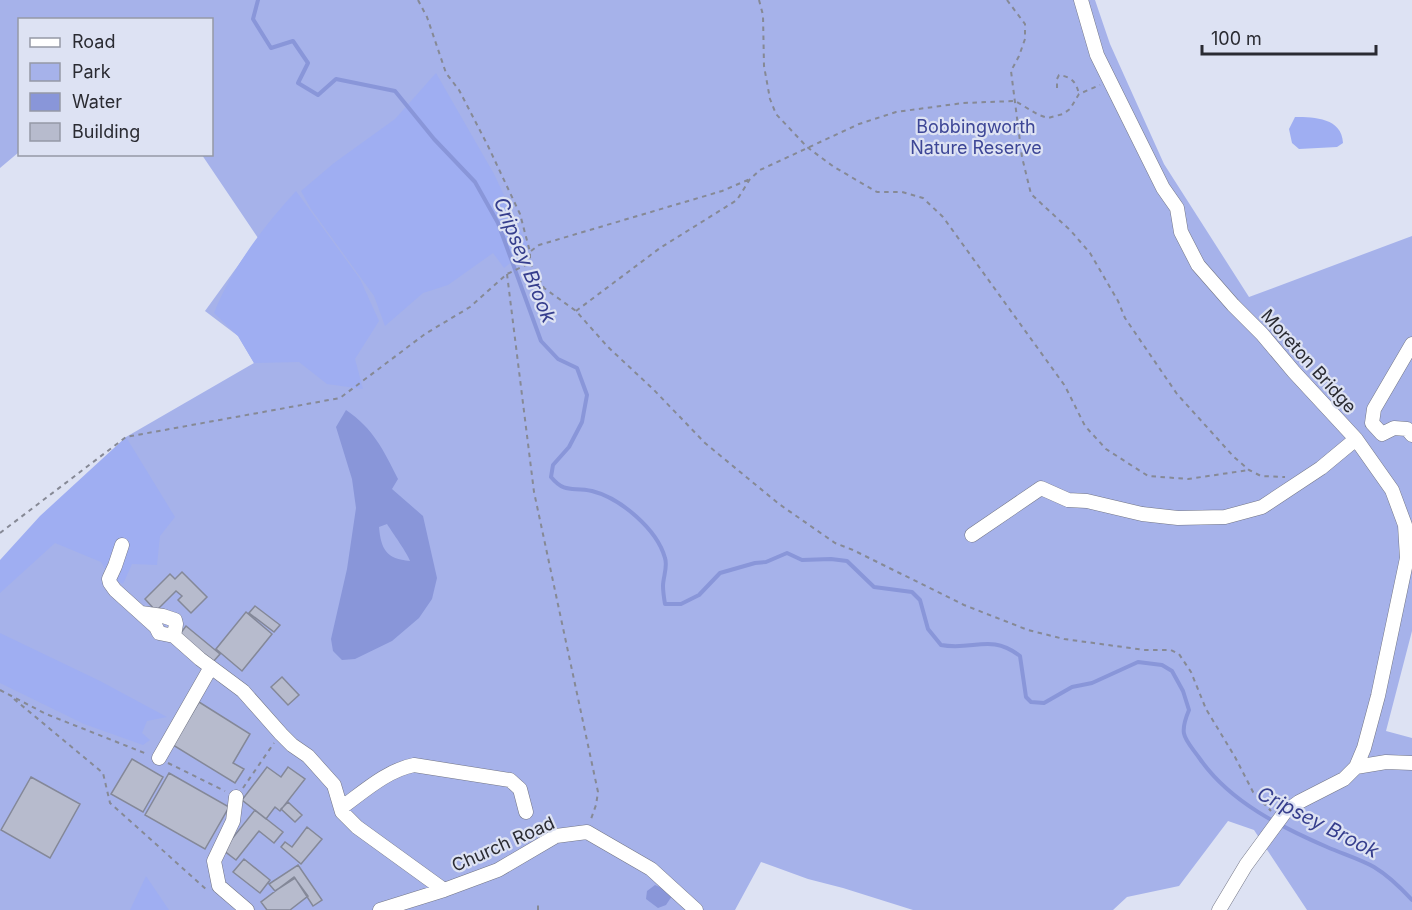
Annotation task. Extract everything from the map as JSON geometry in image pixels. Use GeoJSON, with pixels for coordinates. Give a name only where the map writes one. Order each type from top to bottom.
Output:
{"type":"FeatureCollection","features":[{"type":"Feature","properties":{"kind":"street","name":"Moreton Bridge"},"geometry":{"type":"LineString","coordinates":[[1081,0],[1097,55],[1163,188],[1177,208],[1181,232],[1198,265],[1356,439],[1392,490],[1405,525],[1409,546],[1407,558],[1378,696],[1364,748],[1356,767]]}},
{"type":"Feature","properties":{"kind":"street"},"geometry":{"type":"LineString","coordinates":[[1412,344],[1374,409],[1372,423],[1382,434],[1394,428],[1407,429],[1412,435]]}},
{"type":"Feature","properties":{"kind":"street"},"geometry":{"type":"LineString","coordinates":[[972,535],[1041,488],[1068,500],[1087,501],[1142,514],[1178,518],[1225,517],[1262,507],[1321,468],[1356,439]]}},
{"type":"Feature","properties":{"kind":"street"},"geometry":{"type":"LineString","coordinates":[[122,545],[110,583],[159,633],[174,636],[243,692],[292,745],[308,756],[334,785],[342,812],[357,827],[444,890]]}},
{"type":"Feature","properties":{"kind":"street"},"geometry":{"type":"LineString","coordinates":[[159,759],[211,668]]}},
{"type":"Feature","properties":{"kind":"street"},"geometry":{"type":"LineString","coordinates":[[1219,910],[1246,864],[1267,835],[1299,802],[1344,779],[1356,767],[1386,762],[1412,763]]}},
{"type":"Feature","properties":{"kind":"street"},"geometry":{"type":"LineString","coordinates":[[341,808],[389,775],[414,765],[510,780],[520,789],[526,812]]}},
{"type":"Feature","properties":{"kind":"street"},"geometry":{"type":"LineString","coordinates":[[236,797],[233,821],[214,861],[219,886],[248,910]]}},
{"type":"Feature","properties":{"kind":"street"},"geometry":{"type":"LineString","coordinates":[[587,832],[651,869],[696,910]]}},
{"type":"Feature","properties":{"kind":"street","name":"Church Road"},"geometry":{"type":"LineString","coordinates":[[380,910],[498,870],[556,836],[587,832]]}},
{"type":"Feature","properties":{"kind":"path"},"geometry":{"type":"LineString","coordinates":[[418,0],[434,34],[446,73],[459,90],[520,214],[530,252],[530,263],[544,288],[576,311],[608,347],[705,443],[779,504],[835,543],[964,605],[1028,630],[1064,639],[1146,650],[1171,650],[1179,654],[1191,672],[1206,709],[1254,792],[1272,812],[1288,811]]}},
{"type":"Feature","properties":{"kind":"path"},"geometry":{"type":"LineString","coordinates":[[759,0],[763,15],[764,66],[770,99],[776,114],[807,147],[834,168],[877,192],[902,192],[923,198],[943,217],[1065,386],[1085,426],[1106,449],[1148,476],[1188,480],[1249,470]]}},
{"type":"Feature","properties":{"kind":"path"},"geometry":{"type":"LineString","coordinates":[[1007,0],[1024,24],[1025,39],[1011,70],[1022,157],[1031,194],[1071,231],[1090,253],[1118,301],[1125,318],[1177,394],[1234,458],[1261,476],[1306,478]]}},
{"type":"Feature","properties":{"kind":"path"},"geometry":{"type":"LineString","coordinates":[[1057,88],[1059,75],[1068,76],[1074,81],[1079,94]]}},
{"type":"Feature","properties":{"kind":"path"},"geometry":{"type":"LineString","coordinates":[[576,311],[660,248],[737,200],[750,179],[760,170],[859,124],[896,112],[963,103],[1015,100],[1048,118],[1063,114],[1070,109],[1079,94],[1111,80]]}},
{"type":"Feature","properties":{"kind":"path"},"geometry":{"type":"LineString","coordinates":[[530,252],[540,245],[722,191],[750,179]]}},
{"type":"Feature","properties":{"kind":"path"},"geometry":{"type":"LineString","coordinates":[[0,533],[126,437],[340,398],[425,334],[471,307],[507,274],[530,263]]}},
{"type":"Feature","properties":{"kind":"path"},"geometry":{"type":"LineString","coordinates":[[507,274],[534,492],[598,792],[597,805],[587,832]]}},
{"type":"Feature","properties":{"kind":"path"},"geometry":{"type":"LineString","coordinates":[[0,690],[10,695],[103,773],[110,803],[213,895]]}},
{"type":"Feature","properties":{"kind":"path"},"geometry":{"type":"LineString","coordinates":[[538,902],[538,910]]}},
{"type":"Feature","properties":{"kind":"green space","name":"Bobbingworth Nature Reserve"},"geometry":{"type":"Polygon","coordinates":[[[0,0],[1095,0],[1110,44],[1164,164],[1249,297],[1412,236],[1412,631],[1386,731],[1412,738],[1412,910],[1307,910],[1254,830],[1228,821],[1179,886],[1127,897],[1113,910],[913,910],[808,879],[761,862],[735,910],[0,910],[0,567],[126,437],[254,363],[238,336],[205,311],[258,238],[203,156],[213,156],[213,18],[18,18],[18,153],[0,168],[0,0]]]}},
{"type":"Feature","properties":{"kind":"shaded area"},"geometry":{"type":"Polygon","coordinates":[[[436,73],[494,174],[529,248],[504,268],[493,253],[448,285],[423,293],[385,326],[374,296],[311,209],[301,191],[334,163],[395,119],[436,73]]]}},
{"type":"Feature","properties":{"kind":"shaded area"},"geometry":{"type":"Polygon","coordinates":[[[1295,117],[1319,119],[1333,124],[1338,128],[1343,143],[1337,147],[1299,149],[1292,143],[1289,129],[1295,117]]]}},
{"type":"Feature","properties":{"kind":"shaded area"},"geometry":{"type":"Polygon","coordinates":[[[296,191],[360,279],[379,321],[355,359],[363,389],[327,384],[299,362],[254,363],[238,336],[214,313],[221,296],[249,249],[296,191]]]}},
{"type":"Feature","properties":{"kind":"shaded area"},"geometry":{"type":"Polygon","coordinates":[[[126,437],[175,517],[160,536],[157,565],[132,564],[123,584],[110,578],[101,562],[55,543],[0,593],[0,560],[40,516],[126,437]]]}},
{"type":"Feature","properties":{"kind":"shaded area"},"geometry":{"type":"Polygon","coordinates":[[[0,633],[100,681],[167,717],[147,721],[142,733],[150,740],[143,745],[84,724],[0,683],[0,633]]]}},
{"type":"Feature","properties":{"kind":"shaded area"},"geometry":{"type":"Polygon","coordinates":[[[146,876],[169,910],[130,910],[146,876]]]}},
{"type":"Feature","properties":{"kind":"water"},"geometry":{"type":"Polygon","coordinates":[[[346,410],[371,432],[398,479],[392,489],[423,516],[437,578],[432,599],[419,618],[392,641],[355,659],[342,660],[333,651],[331,639],[347,569],[356,508],[352,479],[336,427],[346,410]],[[387,524],[379,527],[381,541],[386,552],[395,558],[410,561],[403,548],[387,524]]]}},
{"type":"Feature","properties":{"kind":"water"},"geometry":{"type":"Polygon","coordinates":[[[655,885],[672,896],[666,905],[658,908],[646,899],[647,891],[655,885]]]}},
{"type":"Feature","properties":{"kind":"building"},"geometry":{"type":"Polygon","coordinates":[[[182,572],[207,597],[191,613],[178,600],[182,596],[176,591],[156,611],[145,599],[170,574],[175,579],[182,572]]]}},
{"type":"Feature","properties":{"kind":"building"},"geometry":{"type":"Polygon","coordinates":[[[255,606],[280,625],[274,632],[249,613],[255,606]]]}},
{"type":"Feature","properties":{"kind":"building"},"geometry":{"type":"Polygon","coordinates":[[[246,612],[272,634],[242,671],[216,649],[246,612]]]}},
{"type":"Feature","properties":{"kind":"building"},"geometry":{"type":"Polygon","coordinates":[[[186,626],[220,654],[213,662],[180,634],[186,626]]]}},
{"type":"Feature","properties":{"kind":"building"},"geometry":{"type":"Polygon","coordinates":[[[282,677],[299,695],[288,705],[271,687],[282,677]]]}},
{"type":"Feature","properties":{"kind":"building"},"geometry":{"type":"Polygon","coordinates":[[[199,702],[250,734],[233,763],[244,769],[235,783],[173,745],[199,702]]]}},
{"type":"Feature","properties":{"kind":"building"},"geometry":{"type":"Polygon","coordinates":[[[132,759],[163,777],[143,812],[111,794],[132,759]]]}},
{"type":"Feature","properties":{"kind":"building"},"geometry":{"type":"Polygon","coordinates":[[[267,767],[281,777],[288,767],[305,779],[280,811],[275,807],[266,819],[242,800],[267,767]]]}},
{"type":"Feature","properties":{"kind":"building"},"geometry":{"type":"Polygon","coordinates":[[[169,773],[229,807],[205,849],[145,815],[169,773]]]}},
{"type":"Feature","properties":{"kind":"building"},"geometry":{"type":"Polygon","coordinates":[[[31,777],[80,804],[50,858],[1,830],[31,777]]]}},
{"type":"Feature","properties":{"kind":"building"},"geometry":{"type":"Polygon","coordinates":[[[288,802],[302,815],[295,822],[281,809],[288,802]]]}},
{"type":"Feature","properties":{"kind":"building"},"geometry":{"type":"Polygon","coordinates":[[[255,810],[283,832],[274,843],[259,831],[236,860],[223,850],[255,810]]]}},
{"type":"Feature","properties":{"kind":"building"},"geometry":{"type":"Polygon","coordinates":[[[307,827],[322,839],[301,864],[281,847],[285,842],[292,847],[307,827]]]}},
{"type":"Feature","properties":{"kind":"building"},"geometry":{"type":"Polygon","coordinates":[[[244,859],[270,880],[260,893],[233,872],[244,859]]]}},
{"type":"Feature","properties":{"kind":"building"},"geometry":{"type":"Polygon","coordinates":[[[298,865],[322,900],[313,906],[295,878],[275,891],[269,884],[298,865]]]}},
{"type":"Feature","properties":{"kind":"building"},"geometry":{"type":"Polygon","coordinates":[[[294,877],[308,896],[290,910],[267,910],[261,902],[294,877]]]}},
{"type":"Feature","properties":{"kind":"waterway","name":"Cripsey Brook"},"geometry":{"type":"LineString","coordinates":[[258,0],[253,19],[271,48],[293,41],[308,63],[298,83],[318,95],[336,79],[395,91],[434,139],[475,182],[498,223],[541,341],[558,359],[577,368],[587,395],[582,422],[569,447],[553,465],[551,477],[556,483],[566,488],[592,491],[614,500],[646,526],[661,547],[665,558],[663,586],[665,604],[681,604],[699,595],[720,573],[766,562],[787,553],[802,560],[847,561],[874,587],[912,592],[920,600],[928,629],[941,645],[991,644],[1009,649],[1020,656],[1026,697],[1031,702],[1044,703],[1072,687],[1092,683],[1138,662],[1162,665],[1172,671],[1183,691],[1189,710],[1184,726],[1187,741],[1212,774],[1226,788],[1275,822],[1374,867],[1385,874],[1412,900]]}}]}
